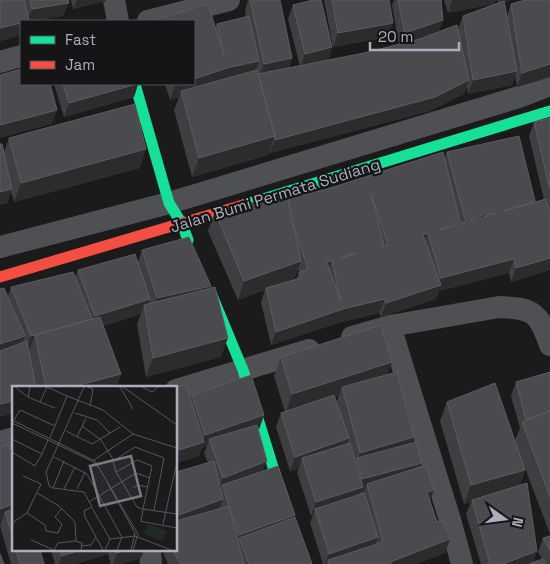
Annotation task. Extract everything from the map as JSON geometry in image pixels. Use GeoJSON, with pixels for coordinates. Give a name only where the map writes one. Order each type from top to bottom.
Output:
{"type":"FeatureCollection","features":[{"type":"Feature","properties":{"kind":"street"},"geometry":{"type":"LineString","coordinates":[[114,0],[118,20]]}},
{"type":"Feature","properties":{"kind":"street"},"geometry":{"type":"LineString","coordinates":[[152,20],[230,0]]}},
{"type":"Feature","properties":{"kind":"street"},"geometry":{"type":"LineString","coordinates":[[0,62],[20,56]]}},
{"type":"Feature","properties":{"kind":"street"},"geometry":{"type":"LineString","coordinates":[[135,85],[169,203],[182,224],[193,251]]}},
{"type":"Feature","properties":{"kind":"street","name":"Jalan Bumi Permata Sudiang"},"geometry":{"type":"LineString","coordinates":[[0,247],[169,203],[519,97],[550,85]]}},
{"type":"Feature","properties":{"kind":"street","name":"Jalan Bumi Permata Sudiang"},"geometry":{"type":"LineString","coordinates":[[0,277],[182,224],[550,111]]}},
{"type":"Feature","properties":{"kind":"street"},"geometry":{"type":"LineString","coordinates":[[205,279],[243,370],[303,564]]}},
{"type":"Feature","properties":{"kind":"street"},"geometry":{"type":"LineString","coordinates":[[178,389],[390,326],[499,308],[529,311],[538,317],[548,333]]}},
{"type":"Feature","properties":{"kind":"street"},"geometry":{"type":"LineString","coordinates":[[390,326],[462,564]]}},
{"type":"Feature","properties":{"kind":"building"},"geometry":{"type":"Polygon","coordinates":[[[0,0],[24,0],[29,20],[20,20],[20,23],[0,28],[0,0]]]}},
{"type":"Feature","properties":{"kind":"building"},"geometry":{"type":"Polygon","coordinates":[[[30,0],[68,0],[69,3],[32,9],[30,0]]]}},
{"type":"Feature","properties":{"kind":"building"},"geometry":{"type":"Polygon","coordinates":[[[250,0],[280,0],[292,58],[264,64],[250,0]]]}},
{"type":"Feature","properties":{"kind":"building"},"geometry":{"type":"Polygon","coordinates":[[[321,0],[332,47],[305,54],[293,5],[321,0]]]}},
{"type":"Feature","properties":{"kind":"building"},"geometry":{"type":"Polygon","coordinates":[[[332,0],[389,0],[393,23],[338,33],[332,0]]]}},
{"type":"Feature","properties":{"kind":"building"},"geometry":{"type":"Polygon","coordinates":[[[398,0],[441,0],[443,20],[405,33],[398,0]]]}},
{"type":"Feature","properties":{"kind":"building"},"geometry":{"type":"Polygon","coordinates":[[[525,0],[550,0],[550,64],[522,73],[511,4],[525,0]]]}},
{"type":"Feature","properties":{"kind":"building"},"geometry":{"type":"Polygon","coordinates":[[[504,1],[517,71],[473,80],[463,16],[504,1]]]}},
{"type":"Feature","properties":{"kind":"building"},"geometry":{"type":"Polygon","coordinates":[[[208,4],[224,55],[217,24],[249,16],[259,61],[227,68],[195,79],[195,20],[155,20],[208,4]]]}},
{"type":"Feature","properties":{"kind":"building"},"geometry":{"type":"Polygon","coordinates":[[[457,25],[469,80],[435,97],[275,140],[258,74],[364,53],[420,39],[457,25]]]}},
{"type":"Feature","properties":{"kind":"building"},"geometry":{"type":"Polygon","coordinates":[[[20,69],[20,85],[50,85],[57,110],[0,125],[0,75],[20,69]]]}},
{"type":"Feature","properties":{"kind":"building"},"geometry":{"type":"Polygon","coordinates":[[[257,70],[275,136],[199,158],[181,91],[257,70]]]}},
{"type":"Feature","properties":{"kind":"building"},"geometry":{"type":"Polygon","coordinates":[[[63,85],[133,85],[69,103],[63,85]]]}},
{"type":"Feature","properties":{"kind":"building"},"geometry":{"type":"Polygon","coordinates":[[[135,104],[146,149],[21,183],[9,138],[135,104]]]}},
{"type":"Feature","properties":{"kind":"building"},"geometry":{"type":"Polygon","coordinates":[[[550,118],[550,190],[534,122],[550,118]]]}},
{"type":"Feature","properties":{"kind":"building"},"geometry":{"type":"Polygon","coordinates":[[[519,136],[535,201],[504,211],[546,199],[550,212],[550,258],[516,268],[514,259],[441,278],[428,233],[423,235],[441,285],[386,303],[385,299],[343,309],[276,332],[266,288],[301,278],[299,272],[308,269],[293,224],[288,198],[324,190],[443,152],[460,222],[440,230],[466,222],[447,152],[519,136]],[[371,194],[384,244],[381,246],[388,245],[371,194]],[[495,213],[483,215],[471,220],[495,213]],[[332,261],[327,262],[341,302],[332,261]]]}},
{"type":"Feature","properties":{"kind":"building"},"geometry":{"type":"Polygon","coordinates":[[[0,144],[2,144],[12,189],[0,192],[0,144]]]}},
{"type":"Feature","properties":{"kind":"building"},"geometry":{"type":"Polygon","coordinates":[[[287,194],[301,261],[244,281],[215,212],[287,194]]]}},
{"type":"Feature","properties":{"kind":"building"},"geometry":{"type":"Polygon","coordinates":[[[189,237],[211,286],[157,298],[142,250],[189,237]]]}},
{"type":"Feature","properties":{"kind":"building"},"geometry":{"type":"Polygon","coordinates":[[[135,254],[150,299],[95,316],[78,270],[135,254]]]}},
{"type":"Feature","properties":{"kind":"building"},"geometry":{"type":"Polygon","coordinates":[[[73,272],[92,319],[31,336],[11,287],[73,272]]]}},
{"type":"Feature","properties":{"kind":"building"},"geometry":{"type":"Polygon","coordinates":[[[215,287],[228,338],[153,358],[144,305],[215,287]]]}},
{"type":"Feature","properties":{"kind":"building"},"geometry":{"type":"Polygon","coordinates":[[[4,288],[25,336],[0,344],[0,289],[4,288]]]}},
{"type":"Feature","properties":{"kind":"building"},"geometry":{"type":"Polygon","coordinates":[[[100,317],[121,374],[76,386],[46,386],[35,335],[100,317]]]}},
{"type":"Feature","properties":{"kind":"building"},"geometry":{"type":"Polygon","coordinates":[[[381,325],[392,362],[292,394],[281,357],[381,325]]]}},
{"type":"Feature","properties":{"kind":"building"},"geometry":{"type":"Polygon","coordinates":[[[27,341],[36,386],[12,386],[12,401],[0,404],[0,351],[27,341]]]}},
{"type":"Feature","properties":{"kind":"building"},"geometry":{"type":"Polygon","coordinates":[[[397,372],[414,437],[360,453],[342,387],[397,372]]]}},
{"type":"Feature","properties":{"kind":"building"},"geometry":{"type":"Polygon","coordinates":[[[550,372],[550,411],[526,420],[516,382],[550,372]]]}},
{"type":"Feature","properties":{"kind":"building"},"geometry":{"type":"Polygon","coordinates":[[[251,375],[264,415],[205,435],[192,395],[251,375]]]}},
{"type":"Feature","properties":{"kind":"building"},"geometry":{"type":"Polygon","coordinates":[[[495,383],[525,470],[471,485],[447,402],[495,383]]]}},
{"type":"Feature","properties":{"kind":"building"},"geometry":{"type":"Polygon","coordinates":[[[186,385],[204,442],[178,450],[178,387],[186,385]]]}},
{"type":"Feature","properties":{"kind":"building"},"geometry":{"type":"Polygon","coordinates":[[[334,395],[349,438],[295,457],[281,413],[334,395]]]}},
{"type":"Feature","properties":{"kind":"building"},"geometry":{"type":"Polygon","coordinates":[[[550,411],[550,497],[522,422],[550,411]]]}},
{"type":"Feature","properties":{"kind":"building"},"geometry":{"type":"Polygon","coordinates":[[[257,425],[267,461],[223,478],[209,439],[257,425]]]}},
{"type":"Feature","properties":{"kind":"building"},"geometry":{"type":"Polygon","coordinates":[[[416,442],[422,463],[362,479],[357,458],[416,442]]]}},
{"type":"Feature","properties":{"kind":"building"},"geometry":{"type":"Polygon","coordinates":[[[350,443],[363,487],[316,502],[302,458],[350,443]]]}},
{"type":"Feature","properties":{"kind":"building"},"geometry":{"type":"Polygon","coordinates":[[[8,445],[12,459],[12,505],[0,509],[0,447],[8,445]]]}},
{"type":"Feature","properties":{"kind":"building"},"geometry":{"type":"Polygon","coordinates":[[[214,461],[223,499],[178,515],[178,471],[214,461]]]}},
{"type":"Feature","properties":{"kind":"building"},"geometry":{"type":"Polygon","coordinates":[[[426,465],[434,490],[427,492],[437,522],[443,520],[450,539],[390,562],[391,564],[329,564],[328,560],[383,542],[367,484],[426,465]]]}},
{"type":"Feature","properties":{"kind":"building"},"geometry":{"type":"Polygon","coordinates":[[[278,466],[295,515],[239,535],[222,485],[278,466]]]}},
{"type":"Feature","properties":{"kind":"building"},"geometry":{"type":"Polygon","coordinates":[[[527,483],[537,551],[503,564],[490,564],[472,500],[527,483]]]}},
{"type":"Feature","properties":{"kind":"building"},"geometry":{"type":"Polygon","coordinates":[[[364,493],[378,537],[329,554],[315,509],[364,493]]]}},
{"type":"Feature","properties":{"kind":"building"},"geometry":{"type":"Polygon","coordinates":[[[229,506],[244,564],[180,564],[174,552],[178,552],[178,520],[229,506]]]}},
{"type":"Feature","properties":{"kind":"building"},"geometry":{"type":"Polygon","coordinates":[[[12,510],[12,535],[5,512],[12,510]]]}},
{"type":"Feature","properties":{"kind":"building"},"geometry":{"type":"Polygon","coordinates":[[[295,517],[312,564],[249,564],[239,538],[295,517]]]}},
{"type":"Feature","properties":{"kind":"building"},"geometry":{"type":"Polygon","coordinates":[[[550,536],[550,551],[543,538],[550,536]]]}},
{"type":"Feature","properties":{"kind":"building"},"geometry":{"type":"Polygon","coordinates":[[[17,552],[41,552],[44,564],[20,564],[17,552]]]}},
{"type":"Feature","properties":{"kind":"building"},"geometry":{"type":"Polygon","coordinates":[[[61,552],[74,552],[62,556],[61,552]]]}},
{"type":"Feature","properties":{"kind":"building"},"geometry":{"type":"Polygon","coordinates":[[[0,554],[4,564],[0,564],[0,554]]]}},
{"type":"Feature","properties":{"kind":"building"},"geometry":{"type":"Polygon","coordinates":[[[543,559],[546,564],[529,564],[543,559]]]}},
{"type":"Feature","properties":{"kind":"traffic: fast"},"geometry":{"type":"LineString","coordinates":[[135,85],[169,203],[182,224],[188,240]]}},
{"type":"Feature","properties":{"kind":"traffic: fast"},"geometry":{"type":"LineString","coordinates":[[243,205],[550,111]]}},
{"type":"Feature","properties":{"kind":"traffic: fast"},"geometry":{"type":"LineString","coordinates":[[211,293],[243,370],[303,564]]}},
{"type":"Feature","properties":{"kind":"traffic: jam"},"geometry":{"type":"LineString","coordinates":[[0,277],[243,205]]}}]}
